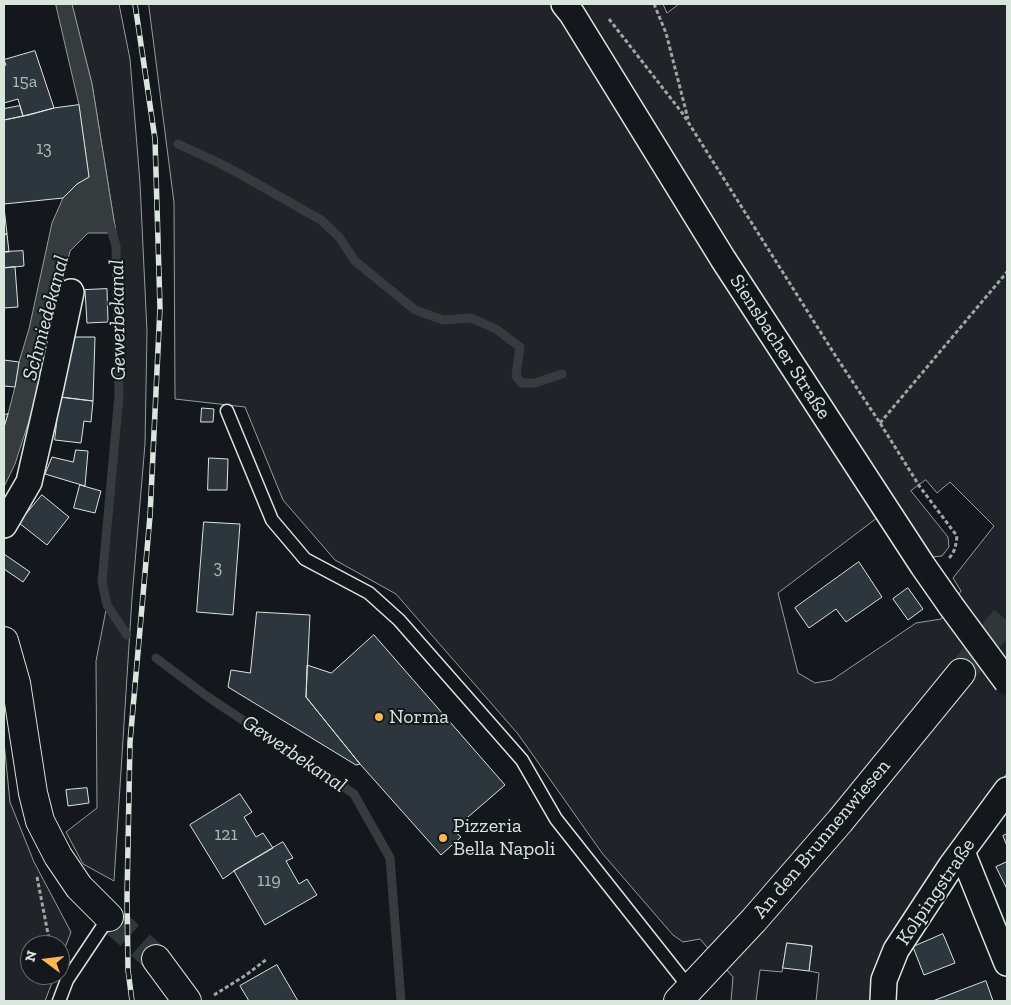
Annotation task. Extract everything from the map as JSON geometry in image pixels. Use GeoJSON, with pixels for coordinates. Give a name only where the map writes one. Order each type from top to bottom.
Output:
{"type":"FeatureCollection","features":[{"type":"Feature","properties":{"kind":"street","name":"Siensbacher Straße"},"geometry":{"type":"LineString","coordinates":[[564,4],[723,259],[930,576],[1007,682]]}},
{"type":"Feature","properties":{"kind":"street"},"geometry":{"type":"LineString","coordinates":[[4,525],[29,482],[71,292]]}},
{"type":"Feature","properties":{"kind":"street"},"geometry":{"type":"LineString","coordinates":[[4,641],[16,683],[33,792],[40,821],[58,856],[79,887],[109,917]]}},
{"type":"Feature","properties":{"kind":"street","name":"An den Brunnenwiesen"},"geometry":{"type":"LineString","coordinates":[[690,998],[754,920],[840,821],[961,673]]}},
{"type":"Feature","properties":{"kind":"street","name":"Kolpingstraße"},"geometry":{"type":"LineString","coordinates":[[883,1001],[884,980],[896,950],[951,866],[1007,790]]}},
{"type":"Feature","properties":{"kind":"street"},"geometry":{"type":"LineString","coordinates":[[962,852],[1007,963]]}},
{"type":"Feature","properties":{"kind":"street"},"geometry":{"type":"LineString","coordinates":[[156,959],[187,1001]]}},
{"type":"Feature","properties":{"kind":"lane"},"geometry":{"type":"LineString","coordinates":[[227,411],[272,520],[305,559],[369,593],[399,620],[522,760],[556,819],[681,977],[690,998]]}},
{"type":"Feature","properties":{"kind":"lane"},"geometry":{"type":"LineString","coordinates":[[59,1001],[67,980],[109,917]]}},
{"type":"Feature","properties":{"kind":"path"},"geometry":{"type":"LineString","coordinates":[[654,4],[666,33],[688,122]]}},
{"type":"Feature","properties":{"kind":"path"},"geometry":{"type":"LineString","coordinates":[[608,18],[683,114],[920,487],[957,536],[956,546],[952,555],[930,576]]}},
{"type":"Feature","properties":{"kind":"path"},"geometry":{"type":"LineString","coordinates":[[880,422],[1007,272]]}},
{"type":"Feature","properties":{"kind":"path"},"geometry":{"type":"LineString","coordinates":[[216,994],[267,959]]}},
{"type":"Feature","properties":{"kind":"shaded area"},"geometry":{"type":"Polygon","coordinates":[[[72,4],[119,4],[130,59],[140,183],[147,332],[145,444],[132,598],[114,881],[83,864],[66,832],[97,808],[96,661],[107,605],[102,582],[119,395],[116,233],[92,84],[72,4]]]}},
{"type":"Feature","properties":{"kind":"shaded area"},"geometry":{"type":"Polygon","coordinates":[[[149,4],[663,4],[667,13],[679,4],[1007,4],[1007,773],[944,860],[872,1001],[816,1001],[819,973],[809,971],[812,946],[787,943],[782,972],[760,970],[756,1001],[731,1001],[733,977],[700,939],[683,942],[673,935],[602,853],[518,734],[396,594],[335,560],[283,500],[245,407],[175,399],[174,203],[149,4]],[[926,480],[911,491],[948,537],[949,547],[942,556],[932,557],[894,505],[778,593],[798,673],[815,683],[832,680],[916,623],[941,619],[961,591],[953,578],[994,526],[950,482],[937,493],[926,480]]]}},
{"type":"Feature","properties":{"kind":"shaded area"},"geometry":{"type":"Polygon","coordinates":[[[4,742],[10,802],[34,862],[71,932],[70,935],[20,935],[20,985],[51,985],[45,1001],[4,1001],[4,742]]]}},
{"type":"Feature","properties":{"kind":"water","name":"Schmiedekanal"},"geometry":{"type":"Polygon","coordinates":[[[56,4],[72,4],[92,84],[116,233],[88,233],[70,251],[38,393],[15,464],[4,487],[4,427],[15,387],[19,362],[29,329],[52,223],[63,198],[77,184],[89,177],[79,105],[56,4]]]}},
{"type":"Feature","properties":{"kind":"building"},"geometry":{"type":"Polygon","coordinates":[[[35,51],[54,108],[23,116],[18,99],[4,103],[4,66],[6,65],[4,60],[35,51]]]}},
{"type":"Feature","properties":{"kind":"building"},"geometry":{"type":"Polygon","coordinates":[[[79,105],[89,177],[77,184],[63,198],[4,204],[4,120],[54,108],[79,105]]]}},
{"type":"Feature","properties":{"kind":"building"},"geometry":{"type":"Polygon","coordinates":[[[20,106],[23,116],[4,120],[4,109],[20,106]]]}},
{"type":"Feature","properties":{"kind":"building"},"geometry":{"type":"Polygon","coordinates":[[[4,207],[7,234],[4,235],[4,207]]]}},
{"type":"Feature","properties":{"kind":"building"},"geometry":{"type":"Polygon","coordinates":[[[7,234],[9,252],[4,252],[4,235],[7,234]]]}},
{"type":"Feature","properties":{"kind":"building"},"geometry":{"type":"Polygon","coordinates":[[[23,251],[24,266],[4,268],[4,252],[23,251]]]}},
{"type":"Feature","properties":{"kind":"building"},"geometry":{"type":"Polygon","coordinates":[[[15,267],[18,307],[4,308],[4,268],[15,267]]]}},
{"type":"Feature","properties":{"kind":"building"},"geometry":{"type":"Polygon","coordinates":[[[107,289],[108,322],[87,323],[85,290],[107,289]]]}},
{"type":"Feature","properties":{"kind":"building"},"geometry":{"type":"Polygon","coordinates":[[[68,337],[95,337],[93,401],[60,397],[68,337]]]}},
{"type":"Feature","properties":{"kind":"building"},"geometry":{"type":"Polygon","coordinates":[[[4,360],[19,362],[15,387],[4,386],[4,360]]]}},
{"type":"Feature","properties":{"kind":"building"},"geometry":{"type":"Polygon","coordinates":[[[60,397],[93,401],[91,422],[84,421],[81,443],[55,440],[60,397]]]}},
{"type":"Feature","properties":{"kind":"building"},"geometry":{"type":"Polygon","coordinates":[[[202,408],[214,409],[213,422],[201,422],[202,408]]]}},
{"type":"Feature","properties":{"kind":"building"},"geometry":{"type":"Polygon","coordinates":[[[8,414],[4,427],[4,415],[8,414]]]}},
{"type":"Feature","properties":{"kind":"building"},"geometry":{"type":"Polygon","coordinates":[[[76,450],[88,451],[85,486],[45,474],[52,457],[73,462],[76,450]]]}},
{"type":"Feature","properties":{"kind":"building"},"geometry":{"type":"Polygon","coordinates":[[[209,458],[228,459],[227,490],[208,490],[209,458]]]}},
{"type":"Feature","properties":{"kind":"building"},"geometry":{"type":"Polygon","coordinates":[[[80,485],[101,491],[95,513],[74,508],[80,485]]]}},
{"type":"Feature","properties":{"kind":"building"},"geometry":{"type":"Polygon","coordinates":[[[42,495],[69,517],[47,545],[19,523],[42,495]]]}},
{"type":"Feature","properties":{"kind":"building"},"geometry":{"type":"Polygon","coordinates":[[[204,522],[240,524],[233,615],[197,612],[204,522]]]}},
{"type":"Feature","properties":{"kind":"building"},"geometry":{"type":"Polygon","coordinates":[[[4,554],[30,572],[23,582],[4,569],[4,554]]]}},
{"type":"Feature","properties":{"kind":"building"},"geometry":{"type":"Polygon","coordinates":[[[859,562],[882,597],[846,622],[836,609],[809,628],[795,608],[859,562]]]}},
{"type":"Feature","properties":{"kind":"building"},"geometry":{"type":"Polygon","coordinates":[[[908,588],[923,609],[908,620],[893,599],[908,588]]]}},
{"type":"Feature","properties":{"kind":"building"},"geometry":{"type":"Polygon","coordinates":[[[257,612],[310,615],[306,697],[360,764],[356,765],[228,687],[231,670],[250,673],[257,612]]]}},
{"type":"Feature","properties":{"kind":"building"},"geometry":{"type":"Polygon","coordinates":[[[374,635],[505,785],[453,830],[461,837],[441,855],[360,764],[306,697],[307,665],[331,673],[374,635]]]}},
{"type":"Feature","properties":{"kind":"building"},"geometry":{"type":"Polygon","coordinates":[[[87,788],[89,803],[68,806],[66,790],[87,788]]]}},
{"type":"Feature","properties":{"kind":"building"},"geometry":{"type":"Polygon","coordinates":[[[240,794],[252,812],[244,817],[256,837],[263,833],[273,848],[223,879],[190,825],[240,794]]]}},
{"type":"Feature","properties":{"kind":"building"},"geometry":{"type":"Polygon","coordinates":[[[1007,834],[1007,846],[1003,836],[1007,834]]]}},
{"type":"Feature","properties":{"kind":"building"},"geometry":{"type":"Polygon","coordinates":[[[283,842],[293,858],[286,861],[299,884],[307,879],[317,895],[265,925],[234,871],[283,842]]]}},
{"type":"Feature","properties":{"kind":"building"},"geometry":{"type":"Polygon","coordinates":[[[1007,862],[1007,889],[996,867],[1007,862]]]}},
{"type":"Feature","properties":{"kind":"building"},"geometry":{"type":"Polygon","coordinates":[[[943,934],[955,963],[924,975],[913,947],[943,934]]]}},
{"type":"Feature","properties":{"kind":"building"},"geometry":{"type":"Polygon","coordinates":[[[787,943],[812,946],[809,971],[783,968],[787,943]]]}},
{"type":"Feature","properties":{"kind":"building"},"geometry":{"type":"Polygon","coordinates":[[[277,965],[298,1001],[249,1001],[240,986],[277,965]]]}},
{"type":"Feature","properties":{"kind":"building"},"geometry":{"type":"Polygon","coordinates":[[[986,981],[993,1001],[933,1001],[986,981]]]}},
{"type":"Feature","properties":{"kind":"waterway"},"geometry":{"type":"LineString","coordinates":[[178,144],[240,174],[321,220],[339,237],[355,261],[415,310],[443,320],[471,318],[496,329],[520,347],[516,376],[522,383],[535,383],[562,374]]}},
{"type":"Feature","properties":{"kind":"waterway","name":"Gewerbekanal"},"geometry":{"type":"LineString","coordinates":[[109,222],[116,246],[119,395],[102,582],[107,605],[127,635]]}},
{"type":"Feature","properties":{"kind":"waterway","name":"Gewerbekanal"},"geometry":{"type":"LineString","coordinates":[[156,658],[208,697],[354,794],[390,858],[401,1001]]}},
{"type":"Feature","properties":{"kind":"tunnel"},"geometry":{"type":"LineString","coordinates":[[961,673],[1007,616]]}},
{"type":"Feature","properties":{"kind":"tunnel"},"geometry":{"type":"LineString","coordinates":[[109,917],[156,959]]}},
{"type":"Feature","properties":{"kind":"railway"},"geometry":{"type":"LineString","coordinates":[[132,1001],[128,970],[127,898],[130,742],[150,516],[160,308],[155,139],[135,4]]}},
{"type":"Feature","properties":{"kind":"place","name":"Norma"},"geometry":{"type":"Point","coordinates":[379,717]}},
{"type":"Feature","properties":{"kind":"place","name":"Pizzeria Bella Napoli"},"geometry":{"type":"Point","coordinates":[443,838]}}]}
